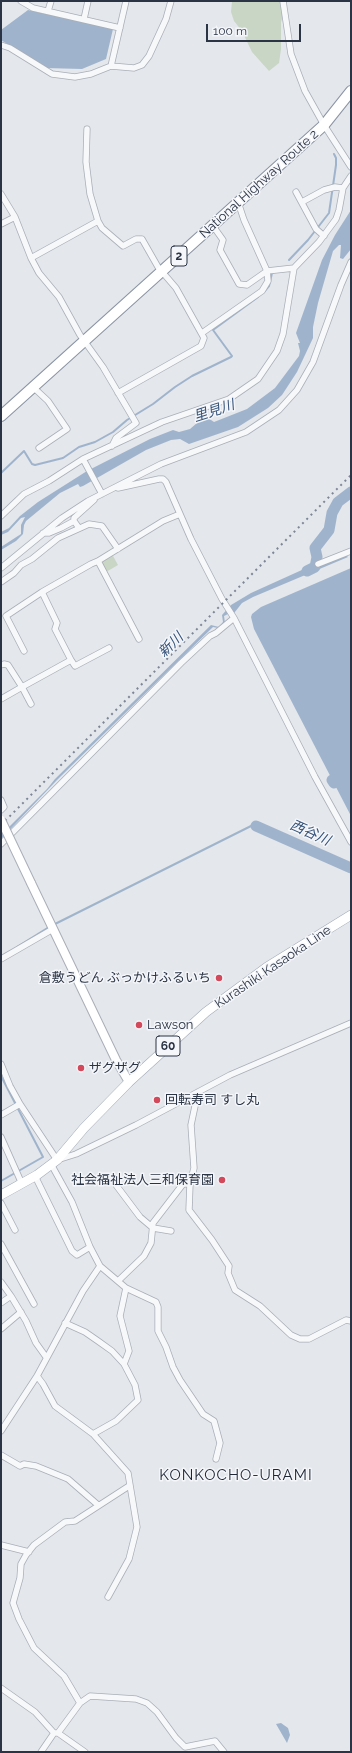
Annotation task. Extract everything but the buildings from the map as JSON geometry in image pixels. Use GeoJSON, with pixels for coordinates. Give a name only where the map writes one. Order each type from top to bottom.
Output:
{"type":"FeatureCollection","features":[{"type":"Feature","properties":{"kind":"highway","name":"National Highway Route 2"},"geometry":{"type":"LineString","coordinates":[[1,416],[324,125],[351,91]]}},
{"type":"Feature","properties":{"kind":"main road","name":"Kurashiki Kasaoka Line"},"geometry":{"type":"LineString","coordinates":[[1,1195],[35,1176],[54,1162],[84,1128],[129,1082],[206,1012],[292,951],[351,915]]}},
{"type":"Feature","properties":{"kind":"street"},"geometry":{"type":"LineString","coordinates":[[22,1],[33,8],[120,28]]}},
{"type":"Feature","properties":{"kind":"street"},"geometry":{"type":"LineString","coordinates":[[48,12],[51,1]]}},
{"type":"Feature","properties":{"kind":"street"},"geometry":{"type":"LineString","coordinates":[[84,19],[88,1]]}},
{"type":"Feature","properties":{"kind":"street"},"geometry":{"type":"LineString","coordinates":[[111,66],[126,1]]}},
{"type":"Feature","properties":{"kind":"street"},"geometry":{"type":"LineString","coordinates":[[1,44],[52,74],[75,77],[91,74],[111,66],[134,68],[142,65],[149,56],[166,19],[171,1]]}},
{"type":"Feature","properties":{"kind":"street"},"geometry":{"type":"LineString","coordinates":[[283,1],[291,54],[305,91],[324,125],[351,167]]}},
{"type":"Feature","properties":{"kind":"street"},"geometry":{"type":"LineString","coordinates":[[87,129],[86,162],[88,181],[98,222],[106,233],[123,246],[136,239],[142,239],[152,260],[176,288],[204,338],[200,346],[118,393]]}},
{"type":"Feature","properties":{"kind":"street"},"geometry":{"type":"LineString","coordinates":[[1,516],[24,494],[112,446],[162,422],[229,399],[258,379],[277,351],[283,334],[294,268],[324,236],[336,219],[340,210],[343,188],[351,176]]}},
{"type":"Feature","properties":{"kind":"street"},"geometry":{"type":"LineString","coordinates":[[302,202],[332,188],[343,188]]}},
{"type":"Feature","properties":{"kind":"street"},"geometry":{"type":"LineString","coordinates":[[296,192],[317,230],[324,236]]}},
{"type":"Feature","properties":{"kind":"street"},"geometry":{"type":"LineString","coordinates":[[1,194],[15,217],[31,258],[39,273],[59,296],[80,334],[136,423],[116,438],[112,446]]}},
{"type":"Feature","properties":{"kind":"street"},"geometry":{"type":"LineString","coordinates":[[202,333],[262,291],[268,281],[267,271],[244,220],[238,202]]}},
{"type":"Feature","properties":{"kind":"street"},"geometry":{"type":"LineString","coordinates":[[1,224],[15,217]]}},
{"type":"Feature","properties":{"kind":"street"},"geometry":{"type":"LineString","coordinates":[[31,258],[98,222]]}},
{"type":"Feature","properties":{"kind":"street"},"geometry":{"type":"LineString","coordinates":[[212,226],[223,240],[220,250],[239,284],[247,285],[267,271],[294,268]]}},
{"type":"Feature","properties":{"kind":"street"},"geometry":{"type":"LineString","coordinates":[[1,568],[42,533],[68,514],[100,494],[161,464],[246,432],[279,410],[297,390],[313,362],[351,262]]}},
{"type":"Feature","properties":{"kind":"street"},"geometry":{"type":"LineString","coordinates":[[33,387],[48,401],[67,429],[39,448]]}},
{"type":"Feature","properties":{"kind":"street"},"geometry":{"type":"LineString","coordinates":[[84,461],[100,494]]}},
{"type":"Feature","properties":{"kind":"street"},"geometry":{"type":"LineString","coordinates":[[110,490],[163,479],[166,482],[195,545],[315,777],[351,842]]}},
{"type":"Feature","properties":{"kind":"street"},"geometry":{"type":"LineString","coordinates":[[42,533],[49,533],[74,521],[74,518],[91,504],[100,494]]}},
{"type":"Feature","properties":{"kind":"street"},"geometry":{"type":"LineString","coordinates":[[24,651],[6,616],[42,592],[98,561],[163,521],[180,514]]}},
{"type":"Feature","properties":{"kind":"street"},"geometry":{"type":"LineString","coordinates":[[74,521],[79,528]]}},
{"type":"Feature","properties":{"kind":"street"},"geometry":{"type":"LineString","coordinates":[[1,582],[14,573],[20,565],[32,559],[58,538],[89,524],[102,526],[118,548]]}},
{"type":"Feature","properties":{"kind":"street"},"geometry":{"type":"LineString","coordinates":[[318,564],[351,551]]}},
{"type":"Feature","properties":{"kind":"street"},"geometry":{"type":"LineString","coordinates":[[98,561],[139,638]]}},
{"type":"Feature","properties":{"kind":"street"},"geometry":{"type":"LineString","coordinates":[[42,592],[57,623],[55,629],[71,660],[76,666],[108,648]]}},
{"type":"Feature","properties":{"kind":"street"},"geometry":{"type":"LineString","coordinates":[[1,844],[181,663],[210,636],[234,618]]}},
{"type":"Feature","properties":{"kind":"street"},"geometry":{"type":"LineString","coordinates":[[1,699],[71,660]]}},
{"type":"Feature","properties":{"kind":"street"},"geometry":{"type":"LineString","coordinates":[[1,665],[8,665],[32,704]]}},
{"type":"Feature","properties":{"kind":"street"},"geometry":{"type":"LineString","coordinates":[[1,800],[4,807],[1,810]]}},
{"type":"Feature","properties":{"kind":"street"},"geometry":{"type":"LineString","coordinates":[[1,820],[116,1060],[129,1082]]}},
{"type":"Feature","properties":{"kind":"street"},"geometry":{"type":"LineString","coordinates":[[1,959],[52,927]]}},
{"type":"Feature","properties":{"kind":"street"},"geometry":{"type":"LineString","coordinates":[[54,1162],[166,1110],[198,1092],[245,1069],[351,1023]]}},
{"type":"Feature","properties":{"kind":"street"},"geometry":{"type":"LineString","coordinates":[[1,1064],[20,1105],[54,1162],[90,1247],[100,1266],[126,1288],[156,1302],[158,1307],[158,1331],[166,1347],[173,1367],[203,1414],[214,1421],[220,1443],[216,1459]]}},
{"type":"Feature","properties":{"kind":"street"},"geometry":{"type":"LineString","coordinates":[[198,1092],[192,1125],[194,1168],[190,1184],[189,1210],[212,1240],[229,1266],[228,1273],[235,1290],[260,1306],[291,1335],[300,1339],[309,1339],[346,1320],[351,1321]]}},
{"type":"Feature","properties":{"kind":"street"},"geometry":{"type":"LineString","coordinates":[[1,1115],[20,1105]]}},
{"type":"Feature","properties":{"kind":"street"},"geometry":{"type":"LineString","coordinates":[[1,1138],[22,1184]]}},
{"type":"Feature","properties":{"kind":"street"},"geometry":{"type":"LineString","coordinates":[[35,1176],[72,1251],[76,1255],[90,1247]]}},
{"type":"Feature","properties":{"kind":"street"},"geometry":{"type":"LineString","coordinates":[[118,1281],[144,1256],[152,1243],[153,1223],[183,1184],[190,1184]]}},
{"type":"Feature","properties":{"kind":"street"},"geometry":{"type":"LineString","coordinates":[[116,1185],[140,1217],[153,1228],[171,1231]]}},
{"type":"Feature","properties":{"kind":"street"},"geometry":{"type":"LineString","coordinates":[[1,1203],[15,1230]]}},
{"type":"Feature","properties":{"kind":"street"},"geometry":{"type":"LineString","coordinates":[[1,1244],[34,1304]]}},
{"type":"Feature","properties":{"kind":"street"},"geometry":{"type":"LineString","coordinates":[[1,1431],[37,1376],[65,1323],[100,1266]]}},
{"type":"Feature","properties":{"kind":"street"},"geometry":{"type":"LineString","coordinates":[[1,1282],[21,1312],[36,1343],[46,1357]]}},
{"type":"Feature","properties":{"kind":"street"},"geometry":{"type":"LineString","coordinates":[[124,1364],[129,1351],[120,1316],[126,1288]]}},
{"type":"Feature","properties":{"kind":"street"},"geometry":{"type":"LineString","coordinates":[[1,1303],[11,1296]]}},
{"type":"Feature","properties":{"kind":"street"},"geometry":{"type":"LineString","coordinates":[[1,1329],[21,1312]]}},
{"type":"Feature","properties":{"kind":"street"},"geometry":{"type":"LineString","coordinates":[[65,1323],[85,1332],[112,1352],[124,1364],[135,1385],[138,1400],[116,1420],[93,1434]]}},
{"type":"Feature","properties":{"kind":"street"},"geometry":{"type":"LineString","coordinates":[[37,1376],[55,1406],[93,1434],[128,1473],[137,1527],[129,1559],[108,1597]]}},
{"type":"Feature","properties":{"kind":"street"},"geometry":{"type":"LineString","coordinates":[[1,1455],[20,1466],[24,1464],[36,1466],[68,1479],[98,1505]]}},
{"type":"Feature","properties":{"kind":"street"},"geometry":{"type":"LineString","coordinates":[[80,1703],[64,1676],[34,1648],[19,1620],[13,1603],[20,1578],[21,1564],[34,1546],[64,1522],[75,1521],[130,1486]]}},
{"type":"Feature","properties":{"kind":"street"},"geometry":{"type":"LineString","coordinates":[[1,1545],[29,1552]]}},
{"type":"Feature","properties":{"kind":"street"},"geometry":{"type":"LineString","coordinates":[[1,1688],[35,1712],[56,1733],[85,1752]]}},
{"type":"Feature","properties":{"kind":"street"},"geometry":{"type":"LineString","coordinates":[[41,1752],[80,1703],[90,1696],[136,1699],[147,1703],[157,1712],[176,1738],[185,1747],[215,1741],[224,1752]]}},
{"type":"Feature","properties":{"kind":"green space"},"geometry":{"type":"Polygon","coordinates":[[[232,1],[287,1],[281,22],[281,49],[279,63],[269,71],[252,52],[242,31],[234,21],[231,12],[232,1]]]}},
{"type":"Feature","properties":{"kind":"green space"},"geometry":{"type":"Polygon","coordinates":[[[113,556],[118,565],[106,572],[101,562],[113,556]]]}},
{"type":"Feature","properties":{"kind":"water"},"geometry":{"type":"Polygon","coordinates":[[[28,10],[113,29],[106,59],[82,69],[45,68],[1,40],[1,30],[28,10]]]}},
{"type":"Feature","properties":{"kind":"water"},"geometry":{"type":"Polygon","coordinates":[[[351,210],[351,249],[343,259],[340,258],[341,245],[333,251],[318,303],[313,327],[313,338],[297,372],[282,395],[268,408],[238,427],[189,444],[180,439],[171,440],[146,450],[83,486],[80,487],[78,484],[60,493],[26,521],[23,534],[16,541],[1,550],[1,547],[21,534],[21,525],[25,517],[21,518],[8,532],[1,535],[1,532],[9,528],[20,516],[38,502],[87,471],[150,439],[173,430],[179,432],[190,429],[197,423],[208,418],[214,422],[247,409],[275,388],[299,356],[300,351],[298,343],[300,343],[296,333],[322,260],[335,235],[351,210]]]}},
{"type":"Feature","properties":{"kind":"water"},"geometry":{"type":"Polygon","coordinates":[[[346,555],[348,557],[253,597],[242,603],[231,617],[228,614],[224,616],[225,623],[218,628],[213,627],[57,780],[1,839],[1,835],[55,779],[211,625],[219,627],[223,622],[222,615],[231,605],[251,593],[304,569],[318,567],[346,555]]]}},
{"type":"Feature","properties":{"kind":"water"},"geometry":{"type":"Polygon","coordinates":[[[351,568],[351,816],[254,629],[251,617],[252,614],[261,607],[351,568]]]}},
{"type":"Feature","properties":{"kind":"water"},"geometry":{"type":"Polygon","coordinates":[[[281,1723],[288,1728],[290,1735],[287,1743],[276,1724],[281,1723]]]}},
{"type":"Feature","properties":{"kind":"waterway"},"geometry":{"type":"LineString","coordinates":[[289,260],[308,240],[329,213],[336,165],[336,158],[334,154]]}},
{"type":"Feature","properties":{"kind":"waterway"},"geometry":{"type":"LineString","coordinates":[[263,293],[269,286],[273,273]]}},
{"type":"Feature","properties":{"kind":"waterway"},"geometry":{"type":"LineString","coordinates":[[1,473],[24,451],[32,464],[35,465],[63,458],[79,447],[95,442],[113,432],[127,420],[153,404],[192,376],[231,357],[232,356],[213,330],[258,297]]}},
{"type":"Feature","properties":{"kind":"waterway","name":"新川"},"geometry":{"type":"LineString","coordinates":[[307,571],[315,567],[317,557],[315,548],[329,530],[332,513],[338,502],[351,492]]}},
{"type":"Feature","properties":{"kind":"waterway"},"geometry":{"type":"LineString","coordinates":[[53,925],[253,825],[256,826]]}},
{"type":"Feature","properties":{"kind":"waterway","name":"西谷川"},"geometry":{"type":"LineString","coordinates":[[256,826],[351,868]]}},
{"type":"Feature","properties":{"kind":"waterway"},"geometry":{"type":"LineString","coordinates":[[17,947],[49,927]]}},
{"type":"Feature","properties":{"kind":"waterway"},"geometry":{"type":"LineString","coordinates":[[1,1076],[43,1157],[1,1181]]}},
{"type":"Feature","properties":{"kind":"railway"},"geometry":{"type":"LineString","coordinates":[[1,825],[351,475]]}},
{"type":"Feature","properties":{"kind":"place","name":"倉敷うどん ぶっかけふるいち"},"geometry":{"type":"Point","coordinates":[219,978]}},
{"type":"Feature","properties":{"kind":"place","name":"Lawson"},"geometry":{"type":"Point","coordinates":[139,1025]}},
{"type":"Feature","properties":{"kind":"place","name":"ザグザグ"},"geometry":{"type":"Point","coordinates":[81,1068]}},
{"type":"Feature","properties":{"kind":"place","name":"回転寿司 すし丸"},"geometry":{"type":"Point","coordinates":[157,1100]}},
{"type":"Feature","properties":{"kind":"place","name":"社会福祉法人三和保育園"},"geometry":{"type":"Point","coordinates":[222,1180]}},
{"type":"Feature","properties":{"kind":"district","name":"KONKOCHO-URAMI"},"geometry":{"type":"Point","coordinates":[236,1475]}},
{"type":"Feature","properties":{"kind":"water label","name":"里見川"},"geometry":{"type":"Point","coordinates":[214,411]}}]}
